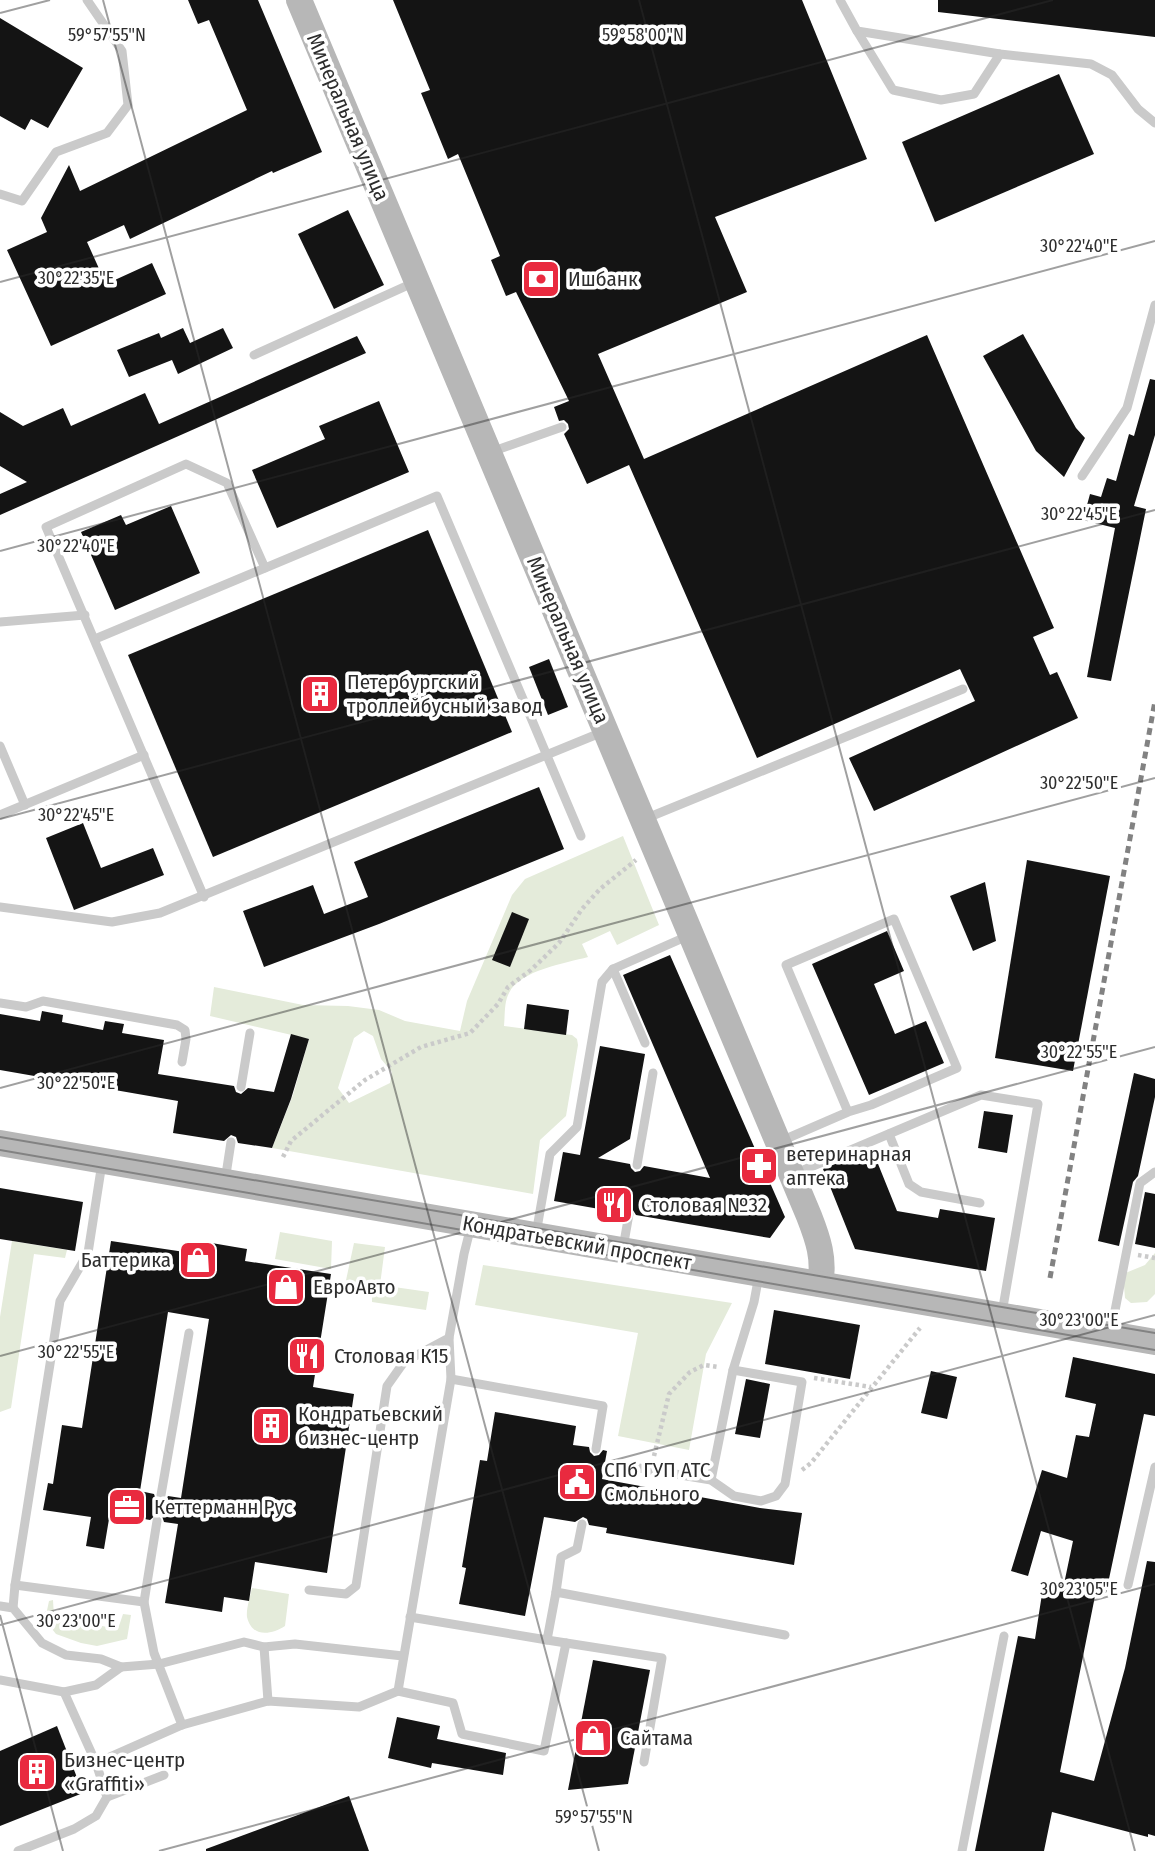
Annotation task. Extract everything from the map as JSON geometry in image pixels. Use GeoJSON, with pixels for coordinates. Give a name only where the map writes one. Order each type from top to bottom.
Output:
{"type":"FeatureCollection","features":[{"type":"Feature","properties":{"kind":"street","name":"Минеральная улица"},"geometry":{"type":"LineString","coordinates":[[299,0],[779,1142],[819,1242],[822,1261],[820,1284]]}},
{"type":"Feature","properties":{"kind":"street","name":"Кондратьевский проспект"},"geometry":{"type":"LineString","coordinates":[[0,1143],[1155,1342]]}},
{"type":"Feature","properties":{"kind":"lane"},"geometry":{"type":"LineString","coordinates":[[0,194],[22,201],[56,152],[107,133],[128,105],[122,51],[87,0]]}},
{"type":"Feature","properties":{"kind":"lane"},"geometry":{"type":"LineString","coordinates":[[840,0],[892,90],[941,100],[974,94],[1000,54]]}},
{"type":"Feature","properties":{"kind":"lane"},"geometry":{"type":"LineString","coordinates":[[857,31],[1000,54],[1091,64],[1112,75],[1138,109],[1155,123]]}},
{"type":"Feature","properties":{"kind":"lane"},"geometry":{"type":"LineString","coordinates":[[254,355],[417,281]]}},
{"type":"Feature","properties":{"kind":"lane"},"geometry":{"type":"LineString","coordinates":[[1082,476],[1127,408],[1155,305]]}},
{"type":"Feature","properties":{"kind":"lane"},"geometry":{"type":"LineString","coordinates":[[489,453],[562,427]]}},
{"type":"Feature","properties":{"kind":"lane"},"geometry":{"type":"LineString","coordinates":[[204,897],[46,527],[186,464],[227,483],[265,568]]}},
{"type":"Feature","properties":{"kind":"lane"},"geometry":{"type":"LineString","coordinates":[[95,639],[437,496],[581,836]]}},
{"type":"Feature","properties":{"kind":"lane"},"geometry":{"type":"LineString","coordinates":[[0,622],[85,615]]}},
{"type":"Feature","properties":{"kind":"lane"},"geometry":{"type":"LineString","coordinates":[[643,819],[963,690]]}},
{"type":"Feature","properties":{"kind":"lane"},"geometry":{"type":"LineString","coordinates":[[0,907],[112,922],[160,913],[606,730]]}},
{"type":"Feature","properties":{"kind":"lane"},"geometry":{"type":"LineString","coordinates":[[0,746],[25,804]]}},
{"type":"Feature","properties":{"kind":"lane"},"geometry":{"type":"LineString","coordinates":[[0,815],[144,755]]}},
{"type":"Feature","properties":{"kind":"lane"},"geometry":{"type":"LineString","coordinates":[[779,1142],[957,1068],[894,919],[786,965],[848,1112]]}},
{"type":"Feature","properties":{"kind":"lane"},"geometry":{"type":"LineString","coordinates":[[536,1235],[550,1154],[577,1127],[602,982],[612,969],[692,934]]}},
{"type":"Feature","properties":{"kind":"lane"},"geometry":{"type":"LineString","coordinates":[[612,969],[645,1043]]}},
{"type":"Feature","properties":{"kind":"lane"},"geometry":{"type":"LineString","coordinates":[[0,1003],[26,1007],[43,1001],[177,1025],[185,1030],[182,1062]]}},
{"type":"Feature","properties":{"kind":"lane"},"geometry":{"type":"LineString","coordinates":[[241,1087],[250,1032]]}},
{"type":"Feature","properties":{"kind":"lane"},"geometry":{"type":"LineString","coordinates":[[637,1165],[653,1073]]}},
{"type":"Feature","properties":{"kind":"lane"},"geometry":{"type":"LineString","coordinates":[[792,1175],[981,1095],[1038,1104],[1002,1315]]}},
{"type":"Feature","properties":{"kind":"lane"},"geometry":{"type":"LineString","coordinates":[[889,1134],[909,1184],[920,1192],[980,1203]]}},
{"type":"Feature","properties":{"kind":"lane"},"geometry":{"type":"LineString","coordinates":[[225,1182],[231,1142]]}},
{"type":"Feature","properties":{"kind":"lane"},"geometry":{"type":"LineString","coordinates":[[13,1608],[60,1301],[88,1253],[103,1161]]}},
{"type":"Feature","properties":{"kind":"lane"},"geometry":{"type":"LineString","coordinates":[[1111,1334],[1140,1183],[1155,1172]]}},
{"type":"Feature","properties":{"kind":"lane"},"geometry":{"type":"LineString","coordinates":[[622,1250],[629,1214]]}},
{"type":"Feature","properties":{"kind":"lane"},"geometry":{"type":"LineString","coordinates":[[398,1691],[451,1379],[450,1338],[464,1254],[472,1224]]}},
{"type":"Feature","properties":{"kind":"lane"},"geometry":{"type":"LineString","coordinates":[[711,1480],[733,1370],[754,1301],[759,1274]]}},
{"type":"Feature","properties":{"kind":"lane"},"geometry":{"type":"LineString","coordinates":[[161,1494],[189,1333]]}},
{"type":"Feature","properties":{"kind":"lane"},"geometry":{"type":"LineString","coordinates":[[309,1590],[346,1594],[356,1586],[387,1386],[404,1362],[450,1338]]}},
{"type":"Feature","properties":{"kind":"lane"},"geometry":{"type":"LineString","coordinates":[[626,1466],[711,1480],[733,1499],[761,1501],[776,1496],[785,1484],[802,1382],[733,1370]]}},
{"type":"Feature","properties":{"kind":"lane"},"geometry":{"type":"LineString","coordinates":[[451,1379],[603,1406],[596,1449]]}},
{"type":"Feature","properties":{"kind":"lane"},"geometry":{"type":"LineString","coordinates":[[1128,1585],[1155,1467]]}},
{"type":"Feature","properties":{"kind":"lane"},"geometry":{"type":"LineString","coordinates":[[157,1521],[144,1602],[149,1636],[181,1725]]}},
{"type":"Feature","properties":{"kind":"lane"},"geometry":{"type":"LineString","coordinates":[[547,1640],[561,1557],[578,1549],[582,1524]]}},
{"type":"Feature","properties":{"kind":"lane"},"geometry":{"type":"LineString","coordinates":[[15,1585],[144,1602]]}},
{"type":"Feature","properties":{"kind":"lane"},"geometry":{"type":"LineString","coordinates":[[556,1592],[785,1635]]}},
{"type":"Feature","properties":{"kind":"lane"},"geometry":{"type":"LineString","coordinates":[[0,1606],[13,1608],[42,1643],[66,1655],[101,1659],[121,1667],[159,1664],[244,1642],[264,1647],[295,1644],[403,1656]]}},
{"type":"Feature","properties":{"kind":"lane"},"geometry":{"type":"LineString","coordinates":[[410,1617],[662,1658],[644,1762]]}},
{"type":"Feature","properties":{"kind":"lane"},"geometry":{"type":"LineString","coordinates":[[962,1851],[1004,1636]]}},
{"type":"Feature","properties":{"kind":"lane"},"geometry":{"type":"LineString","coordinates":[[96,1763],[181,1725],[268,1701],[359,1707],[398,1691],[453,1703],[462,1734],[544,1751],[566,1643]]}},
{"type":"Feature","properties":{"kind":"lane"},"geometry":{"type":"LineString","coordinates":[[264,1647],[268,1701]]}},
{"type":"Feature","properties":{"kind":"lane"},"geometry":{"type":"LineString","coordinates":[[0,1680],[64,1692],[96,1685],[121,1667]]}},
{"type":"Feature","properties":{"kind":"lane"},"geometry":{"type":"LineString","coordinates":[[64,1692],[96,1763],[107,1797]]}},
{"type":"Feature","properties":{"kind":"lane"},"geometry":{"type":"LineString","coordinates":[[18,1851],[74,1829],[96,1816],[107,1797],[164,1775]]}},
{"type":"Feature","properties":{"kind":"path"},"geometry":{"type":"LineString","coordinates":[[283,1157],[291,1141],[365,1080],[421,1046],[470,1033],[498,1004],[508,987],[531,970],[559,943],[582,909],[600,889],[639,858]]}},
{"type":"Feature","properties":{"kind":"path"},"geometry":{"type":"LineString","coordinates":[[785,1484],[811,1463],[920,1328]]}},
{"type":"Feature","properties":{"kind":"path"},"geometry":{"type":"LineString","coordinates":[[652,1470],[658,1433],[669,1394],[690,1372],[704,1365]]}},
{"type":"Feature","properties":{"kind":"path"},"geometry":{"type":"LineString","coordinates":[[802,1382],[812,1378],[872,1388]]}},
{"type":"Feature","properties":{"kind":"green space"},"geometry":{"type":"Polygon","coordinates":[[[623,836],[659,925],[617,945],[610,931],[582,944],[588,957],[533,973],[515,985],[509,993],[505,1005],[504,1026],[572,1035],[577,1039],[578,1045],[566,1116],[540,1140],[533,1194],[272,1148],[293,1095],[309,1039],[210,1016],[214,987],[303,1005],[379,1010],[405,1021],[460,1031],[467,1001],[512,895],[525,879],[623,836]],[[364,1031],[354,1038],[338,1088],[349,1103],[390,1083],[392,1072],[381,1059],[373,1036],[364,1031]]]}},
{"type":"Feature","properties":{"kind":"green space"},"geometry":{"type":"Polygon","coordinates":[[[280,1232],[332,1241],[331,1269],[275,1259],[280,1232]]]}},
{"type":"Feature","properties":{"kind":"green space"},"geometry":{"type":"Polygon","coordinates":[[[12,1241],[67,1250],[65,1258],[34,1254],[11,1408],[0,1412],[0,1317],[12,1241]]]}},
{"type":"Feature","properties":{"kind":"green space"},"geometry":{"type":"Polygon","coordinates":[[[354,1243],[385,1247],[380,1285],[429,1292],[426,1310],[372,1302],[372,1291],[345,1285],[354,1243]]]}},
{"type":"Feature","properties":{"kind":"green space"},"geometry":{"type":"Polygon","coordinates":[[[1155,1253],[1155,1294],[1147,1302],[1131,1303],[1125,1298],[1123,1274],[1145,1265],[1155,1253]]]}},
{"type":"Feature","properties":{"kind":"green space"},"geometry":{"type":"Polygon","coordinates":[[[483,1265],[732,1303],[706,1354],[689,1450],[618,1436],[638,1333],[475,1305],[483,1265]]]}},
{"type":"Feature","properties":{"kind":"green space"},"geometry":{"type":"Polygon","coordinates":[[[252,1588],[289,1594],[285,1626],[268,1633],[253,1629],[247,1617],[252,1588]]]}},
{"type":"Feature","properties":{"kind":"green space"},"geometry":{"type":"Polygon","coordinates":[[[53,1600],[54,1617],[118,1629],[123,1614],[131,1615],[127,1639],[97,1646],[56,1634],[45,1620],[49,1601],[53,1600]]]}},
{"type":"Feature","properties":{"kind":"building"},"geometry":{"type":"Polygon","coordinates":[[[188,0],[258,0],[322,152],[273,173],[272,171],[130,239],[124,225],[87,242],[106,284],[152,263],[166,294],[51,346],[7,250],[47,232],[41,218],[69,165],[80,191],[247,110],[209,20],[198,24],[188,0]]]}},
{"type":"Feature","properties":{"kind":"building"},"geometry":{"type":"Polygon","coordinates":[[[393,0],[802,0],[867,159],[715,217],[747,292],[598,354],[644,459],[927,335],[1054,628],[1033,637],[1050,675],[1057,672],[1078,718],[874,811],[849,758],[975,701],[960,669],[757,758],[629,465],[587,484],[564,434],[569,429],[568,424],[564,420],[559,421],[554,407],[569,401],[516,292],[506,296],[491,260],[500,256],[458,154],[448,159],[421,93],[430,90],[393,0]]]}},
{"type":"Feature","properties":{"kind":"building"},"geometry":{"type":"Polygon","coordinates":[[[938,0],[1155,0],[1155,37],[938,12],[938,0]]]}},
{"type":"Feature","properties":{"kind":"building"},"geometry":{"type":"Polygon","coordinates":[[[0,18],[83,68],[48,128],[31,119],[25,130],[0,116],[0,18]]]}},
{"type":"Feature","properties":{"kind":"building"},"geometry":{"type":"Polygon","coordinates":[[[1059,74],[1094,154],[935,222],[902,142],[1059,74]]]}},
{"type":"Feature","properties":{"kind":"building"},"geometry":{"type":"Polygon","coordinates":[[[348,210],[384,285],[334,309],[298,234],[348,210]]]}},
{"type":"Feature","properties":{"kind":"building"},"geometry":{"type":"Polygon","coordinates":[[[183,328],[190,343],[223,328],[233,348],[178,374],[172,360],[129,377],[117,350],[159,333],[161,338],[183,328]]]}},
{"type":"Feature","properties":{"kind":"building"},"geometry":{"type":"Polygon","coordinates":[[[1023,334],[1076,428],[1085,438],[1064,477],[1036,451],[983,356],[1023,334]]]}},
{"type":"Feature","properties":{"kind":"building"},"geometry":{"type":"Polygon","coordinates":[[[357,336],[366,353],[0,515],[0,494],[27,482],[0,466],[0,412],[23,426],[63,408],[71,426],[145,393],[159,424],[357,336]]]}},
{"type":"Feature","properties":{"kind":"building"},"geometry":{"type":"Polygon","coordinates":[[[1150,379],[1155,380],[1155,435],[1134,506],[1146,509],[1111,681],[1087,677],[1115,528],[1083,520],[1090,494],[1101,497],[1107,478],[1116,481],[1129,434],[1134,436],[1150,379]]]}},
{"type":"Feature","properties":{"kind":"building"},"geometry":{"type":"Polygon","coordinates":[[[379,401],[409,472],[277,528],[252,470],[325,439],[319,426],[379,401]]]}},
{"type":"Feature","properties":{"kind":"building"},"geometry":{"type":"Polygon","coordinates":[[[171,506],[200,573],[115,610],[81,532],[121,515],[126,525],[171,506]]]}},
{"type":"Feature","properties":{"kind":"building","name":"Петербургский троллейбусный завод"},"geometry":{"type":"Polygon","coordinates":[[[428,530],[512,732],[213,857],[128,655],[428,530]]]}},
{"type":"Feature","properties":{"kind":"building"},"geometry":{"type":"Polygon","coordinates":[[[549,659],[568,707],[548,715],[529,667],[549,659]]]}},
{"type":"Feature","properties":{"kind":"building"},"geometry":{"type":"Polygon","coordinates":[[[539,787],[564,849],[264,967],[243,911],[313,885],[324,914],[368,897],[354,862],[539,787]]]}},
{"type":"Feature","properties":{"kind":"building"},"geometry":{"type":"Polygon","coordinates":[[[83,823],[101,868],[153,848],[164,875],[74,910],[46,838],[83,823]]]}},
{"type":"Feature","properties":{"kind":"building"},"geometry":{"type":"Polygon","coordinates":[[[1027,860],[1110,876],[1073,1071],[995,1058],[1027,860]]]}},
{"type":"Feature","properties":{"kind":"building"},"geometry":{"type":"Polygon","coordinates":[[[985,882],[996,941],[973,951],[950,896],[985,882]]]}},
{"type":"Feature","properties":{"kind":"building"},"geometry":{"type":"Polygon","coordinates":[[[512,912],[529,919],[510,967],[492,960],[512,912]]]}},
{"type":"Feature","properties":{"kind":"building"},"geometry":{"type":"Polygon","coordinates":[[[887,931],[904,971],[874,984],[895,1034],[926,1021],[944,1063],[869,1095],[812,964],[887,931]]]}},
{"type":"Feature","properties":{"kind":"building"},"geometry":{"type":"Polygon","coordinates":[[[670,955],[785,1217],[770,1238],[636,1215],[631,1207],[622,1213],[554,1201],[563,1152],[580,1155],[600,1046],[645,1054],[630,1139],[598,1158],[630,1164],[635,1172],[644,1166],[710,1178],[623,975],[670,955]]]}},
{"type":"Feature","properties":{"kind":"building"},"geometry":{"type":"Polygon","coordinates":[[[527,1004],[569,1010],[566,1035],[524,1029],[527,1004]]]}},
{"type":"Feature","properties":{"kind":"building"},"geometry":{"type":"Polygon","coordinates":[[[42,1011],[63,1015],[62,1022],[103,1030],[105,1021],[124,1024],[122,1033],[164,1040],[158,1074],[234,1086],[236,1092],[241,1094],[248,1088],[274,1092],[291,1034],[309,1039],[291,1099],[272,1148],[238,1143],[236,1137],[231,1135],[224,1141],[173,1133],[178,1101],[0,1070],[0,1014],[40,1021],[42,1011]]]}},
{"type":"Feature","properties":{"kind":"building"},"geometry":{"type":"Polygon","coordinates":[[[1134,1073],[1155,1079],[1155,1097],[1119,1246],[1098,1241],[1134,1073]]]}},
{"type":"Feature","properties":{"kind":"building"},"geometry":{"type":"Polygon","coordinates":[[[984,1111],[1013,1115],[1007,1153],[978,1148],[984,1111]]]}},
{"type":"Feature","properties":{"kind":"building"},"geometry":{"type":"Polygon","coordinates":[[[872,1149],[897,1211],[938,1218],[940,1209],[995,1218],[986,1271],[855,1249],[823,1169],[872,1149]]]}},
{"type":"Feature","properties":{"kind":"building"},"geometry":{"type":"Polygon","coordinates":[[[0,1188],[83,1202],[75,1251],[0,1239],[0,1188]]]}},
{"type":"Feature","properties":{"kind":"building"},"geometry":{"type":"Polygon","coordinates":[[[1145,1192],[1155,1194],[1155,1248],[1135,1244],[1145,1192]]]}},
{"type":"Feature","properties":{"kind":"building","name":"Кондратьевский бизнес-центр"},"geometry":{"type":"Polygon","coordinates":[[[111,1241],[198,1254],[200,1241],[247,1249],[245,1261],[331,1274],[313,1387],[354,1394],[327,1573],[255,1562],[249,1601],[224,1597],[222,1612],[165,1603],[178,1524],[164,1522],[162,1516],[157,1514],[150,1520],[110,1513],[104,1549],[86,1546],[91,1517],[43,1510],[48,1483],[53,1484],[62,1425],[82,1428],[111,1241]],[[168,1312],[140,1491],[154,1494],[160,1502],[168,1496],[181,1498],[209,1319],[168,1312]]]}},
{"type":"Feature","properties":{"kind":"building"},"geometry":{"type":"Polygon","coordinates":[[[774,1310],[860,1325],[850,1379],[765,1364],[774,1310]]]}},
{"type":"Feature","properties":{"kind":"building"},"geometry":{"type":"Polygon","coordinates":[[[1073,1357],[1155,1374],[1155,1416],[1144,1414],[1106,1593],[1096,1591],[1060,1772],[1094,1781],[1125,1668],[1147,1561],[1155,1562],[1155,1836],[1148,1834],[1148,1837],[1052,1812],[1044,1851],[975,1851],[1018,1636],[1035,1639],[1044,1581],[1064,1584],[1073,1541],[1041,1531],[1028,1576],[1011,1571],[1042,1470],[1067,1478],[1076,1435],[1089,1437],[1096,1404],[1065,1397],[1073,1357]]]}},
{"type":"Feature","properties":{"kind":"building"},"geometry":{"type":"Polygon","coordinates":[[[931,1371],[957,1377],[947,1419],[921,1413],[931,1371]]]}},
{"type":"Feature","properties":{"kind":"building"},"geometry":{"type":"Polygon","coordinates":[[[746,1379],[770,1384],[760,1438],[735,1434],[746,1379]]]}},
{"type":"Feature","properties":{"kind":"building"},"geometry":{"type":"Polygon","coordinates":[[[495,1412],[576,1426],[573,1445],[589,1447],[594,1456],[603,1450],[607,1451],[602,1479],[760,1508],[802,1513],[794,1565],[606,1533],[607,1528],[589,1525],[583,1517],[575,1522],[544,1517],[525,1616],[459,1604],[466,1568],[462,1567],[480,1460],[487,1461],[495,1412]]]}},
{"type":"Feature","properties":{"kind":"building"},"geometry":{"type":"Polygon","coordinates":[[[593,1660],[650,1670],[628,1784],[568,1790],[593,1660]]]}},
{"type":"Feature","properties":{"kind":"building"},"geometry":{"type":"Polygon","coordinates":[[[397,1717],[440,1726],[437,1739],[506,1753],[503,1775],[432,1763],[431,1768],[388,1758],[397,1717]]]}},
{"type":"Feature","properties":{"kind":"building","name":"Бизнес-центр «Graffiti»"},"geometry":{"type":"Polygon","coordinates":[[[57,1726],[83,1793],[0,1826],[0,1751],[57,1726]]]}},
{"type":"Feature","properties":{"kind":"building"},"geometry":{"type":"Polygon","coordinates":[[[349,1796],[369,1851],[206,1851],[206,1849],[349,1796]]]}},
{"type":"Feature","properties":{"kind":"tram line"},"geometry":{"type":"LineString","coordinates":[[0,1137],[1155,1333]]}},
{"type":"Feature","properties":{"kind":"tram line"},"geometry":{"type":"LineString","coordinates":[[0,1150],[1155,1350]]}},
{"type":"Feature","properties":{"kind":"railway"},"geometry":{"type":"LineString","coordinates":[[1050,1278],[1155,701]]}},
{"type":"Feature","properties":{"kind":"place","name":"Ишбанк"},"geometry":{"type":"Point","coordinates":[541,279]}},
{"type":"Feature","properties":{"kind":"place","name":"Петербургский троллейбусный завод"},"geometry":{"type":"Point","coordinates":[320,694]}},
{"type":"Feature","properties":{"kind":"place","name":"ветеринарная аптека"},"geometry":{"type":"Point","coordinates":[759,1166]}},
{"type":"Feature","properties":{"kind":"place","name":"Столовая №32"},"geometry":{"type":"Point","coordinates":[614,1205]}},
{"type":"Feature","properties":{"kind":"place","name":"Баттерика"},"geometry":{"type":"Point","coordinates":[198,1260]}},
{"type":"Feature","properties":{"kind":"place","name":"ЕвроАвто"},"geometry":{"type":"Point","coordinates":[286,1287]}},
{"type":"Feature","properties":{"kind":"place","name":"Столовая К15"},"geometry":{"type":"Point","coordinates":[307,1356]}},
{"type":"Feature","properties":{"kind":"place","name":"Кондратьевский бизнес-центр"},"geometry":{"type":"Point","coordinates":[271,1426]}},
{"type":"Feature","properties":{"kind":"place","name":"СПб ГУП АТС Смольного"},"geometry":{"type":"Point","coordinates":[577,1482]}},
{"type":"Feature","properties":{"kind":"place","name":"Кеттерманн Рус"},"geometry":{"type":"Point","coordinates":[127,1507]}},
{"type":"Feature","properties":{"kind":"place","name":"Сайтама"},"geometry":{"type":"Point","coordinates":[593,1738]}},
{"type":"Feature","properties":{"kind":"place","name":"Бизнес-центр «Graffiti»"},"geometry":{"type":"Point","coordinates":[37,1772]}}]}
